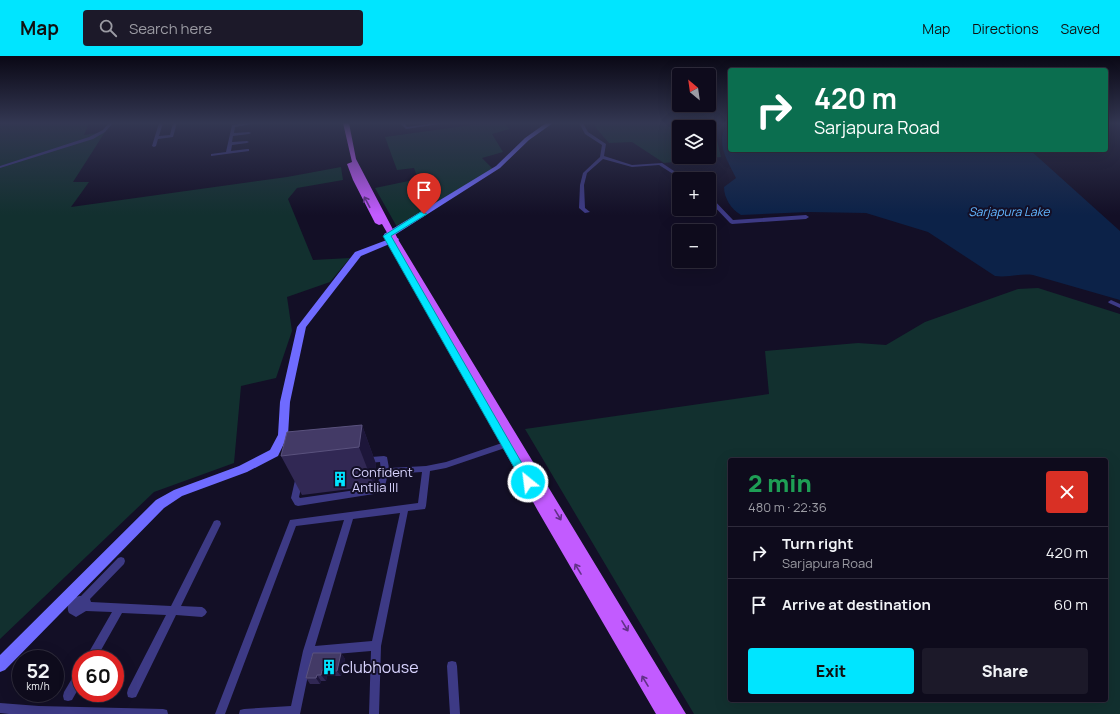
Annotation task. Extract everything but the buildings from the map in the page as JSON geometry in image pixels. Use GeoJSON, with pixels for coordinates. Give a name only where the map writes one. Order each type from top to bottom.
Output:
{"type":"FeatureCollection","features":[{"type":"Feature","properties":{"kind":"main road"},"geometry":{"type":"LineString","coordinates":[[347,154],[356,180],[510,443],[678,714]]}},
{"type":"Feature","properties":{"kind":"main road"},"geometry":{"type":"LineString","coordinates":[[352,154],[353,159],[391,238]]}},
{"type":"Feature","properties":{"kind":"main road"},"geometry":{"type":"LineString","coordinates":[[510,443],[554,527],[665,714]]}},
{"type":"Feature","properties":{"kind":"street"},"geometry":{"type":"LineString","coordinates":[[0,167],[42,154]]}},
{"type":"Feature","properties":{"kind":"street"},"geometry":{"type":"LineString","coordinates":[[213,155],[223,154]]}},
{"type":"Feature","properties":{"kind":"street"},"geometry":{"type":"LineString","coordinates":[[0,665],[68,603],[160,504],[178,493],[242,469],[260,461],[274,452],[283,435],[285,402],[302,327],[358,254],[391,238],[498,167],[512,154]]}},
{"type":"Feature","properties":{"kind":"street"},"geometry":{"type":"LineString","coordinates":[[587,212],[582,208],[582,185],[585,173],[602,157],[603,154]]}},
{"type":"Feature","properties":{"kind":"street"},"geometry":{"type":"LineString","coordinates":[[602,157],[632,166],[660,164],[673,172]]}},
{"type":"Feature","properties":{"kind":"street"},"geometry":{"type":"LineString","coordinates":[[716,205],[732,222],[806,217]]}},
{"type":"Feature","properties":{"kind":"street"},"geometry":{"type":"LineString","coordinates":[[1111,302],[1120,306]]}},
{"type":"Feature","properties":{"kind":"street"},"geometry":{"type":"LineString","coordinates":[[385,471],[426,469],[446,465],[510,443]]}},
{"type":"Feature","properties":{"kind":"street"},"geometry":{"type":"LineString","coordinates":[[384,459],[385,471],[380,490],[375,492],[298,502],[295,498],[301,469],[306,465],[384,459]]}},
{"type":"Feature","properties":{"kind":"street"},"geometry":{"type":"LineString","coordinates":[[220,714],[292,523],[422,506],[426,469]]}},
{"type":"Feature","properties":{"kind":"street"},"geometry":{"type":"LineString","coordinates":[[374,714],[376,646],[405,508]]}},
{"type":"Feature","properties":{"kind":"street"},"geometry":{"type":"LineString","coordinates":[[244,714],[295,713],[308,651],[350,515]]}},
{"type":"Feature","properties":{"kind":"street"},"geometry":{"type":"LineString","coordinates":[[132,693],[217,524]]}},
{"type":"Feature","properties":{"kind":"street"},"geometry":{"type":"LineString","coordinates":[[68,603],[72,610],[76,612],[121,560]]}},
{"type":"Feature","properties":{"kind":"street"},"geometry":{"type":"LineString","coordinates":[[85,603],[120,607],[202,612]]}},
{"type":"Feature","properties":{"kind":"street"},"geometry":{"type":"LineString","coordinates":[[95,650],[120,607]]}},
{"type":"Feature","properties":{"kind":"street"},"geometry":{"type":"LineString","coordinates":[[308,651],[376,646]]}},
{"type":"Feature","properties":{"kind":"street"},"geometry":{"type":"LineString","coordinates":[[452,666],[455,714]]}},
{"type":"Feature","properties":{"kind":"street"},"geometry":{"type":"LineString","coordinates":[[68,696],[72,689]]}},
{"type":"Feature","properties":{"kind":"street"},"geometry":{"type":"LineString","coordinates":[[0,708],[38,713],[163,714]]}},
{"type":"Feature","properties":{"kind":"green space"},"geometry":{"type":"Polygon","coordinates":[[[0,154],[91,154],[73,182],[89,182],[71,207],[287,177],[341,167],[343,180],[297,188],[288,199],[313,260],[350,258],[330,282],[287,297],[292,331],[276,378],[241,386],[234,463],[154,492],[0,639],[0,154]]]}},
{"type":"Feature","properties":{"kind":"green space"},"geometry":{"type":"Polygon","coordinates":[[[391,154],[497,154],[482,158],[493,169],[397,227],[375,188],[418,179],[414,168],[397,170],[391,154]]]}},
{"type":"Feature","properties":{"kind":"green space"},"geometry":{"type":"Polygon","coordinates":[[[650,154],[672,154],[672,162],[664,163],[650,154]]]}},
{"type":"Feature","properties":{"kind":"green space"},"geometry":{"type":"Polygon","coordinates":[[[716,154],[720,154],[721,157],[716,158],[716,154]]]}},
{"type":"Feature","properties":{"kind":"green space"},"geometry":{"type":"Polygon","coordinates":[[[1038,288],[1120,314],[1120,714],[694,714],[525,429],[769,394],[765,351],[858,343],[886,345],[925,322],[1018,289],[1038,288]]]}},
{"type":"Feature","properties":{"kind":"water","name":"Sarjapura Lake"},"geometry":{"type":"Polygon","coordinates":[[[724,154],[1034,154],[1120,231],[1120,300],[1033,275],[995,276],[928,232],[866,213],[809,212],[741,215],[734,210],[725,195],[724,187],[736,178],[724,154]]]}},
{"type":"Feature","properties":{"kind":"place","name":"Confident Antlia III"},"geometry":{"type":"Point","coordinates":[340,479]}},
{"type":"Feature","properties":{"kind":"place","name":"clubhouse"},"geometry":{"type":"Point","coordinates":[329,667]}},
{"type":"Feature","properties":{"kind":"route"},"geometry":{"type":"LineString","coordinates":[[424,214],[387,236],[528,482]]}}]}
